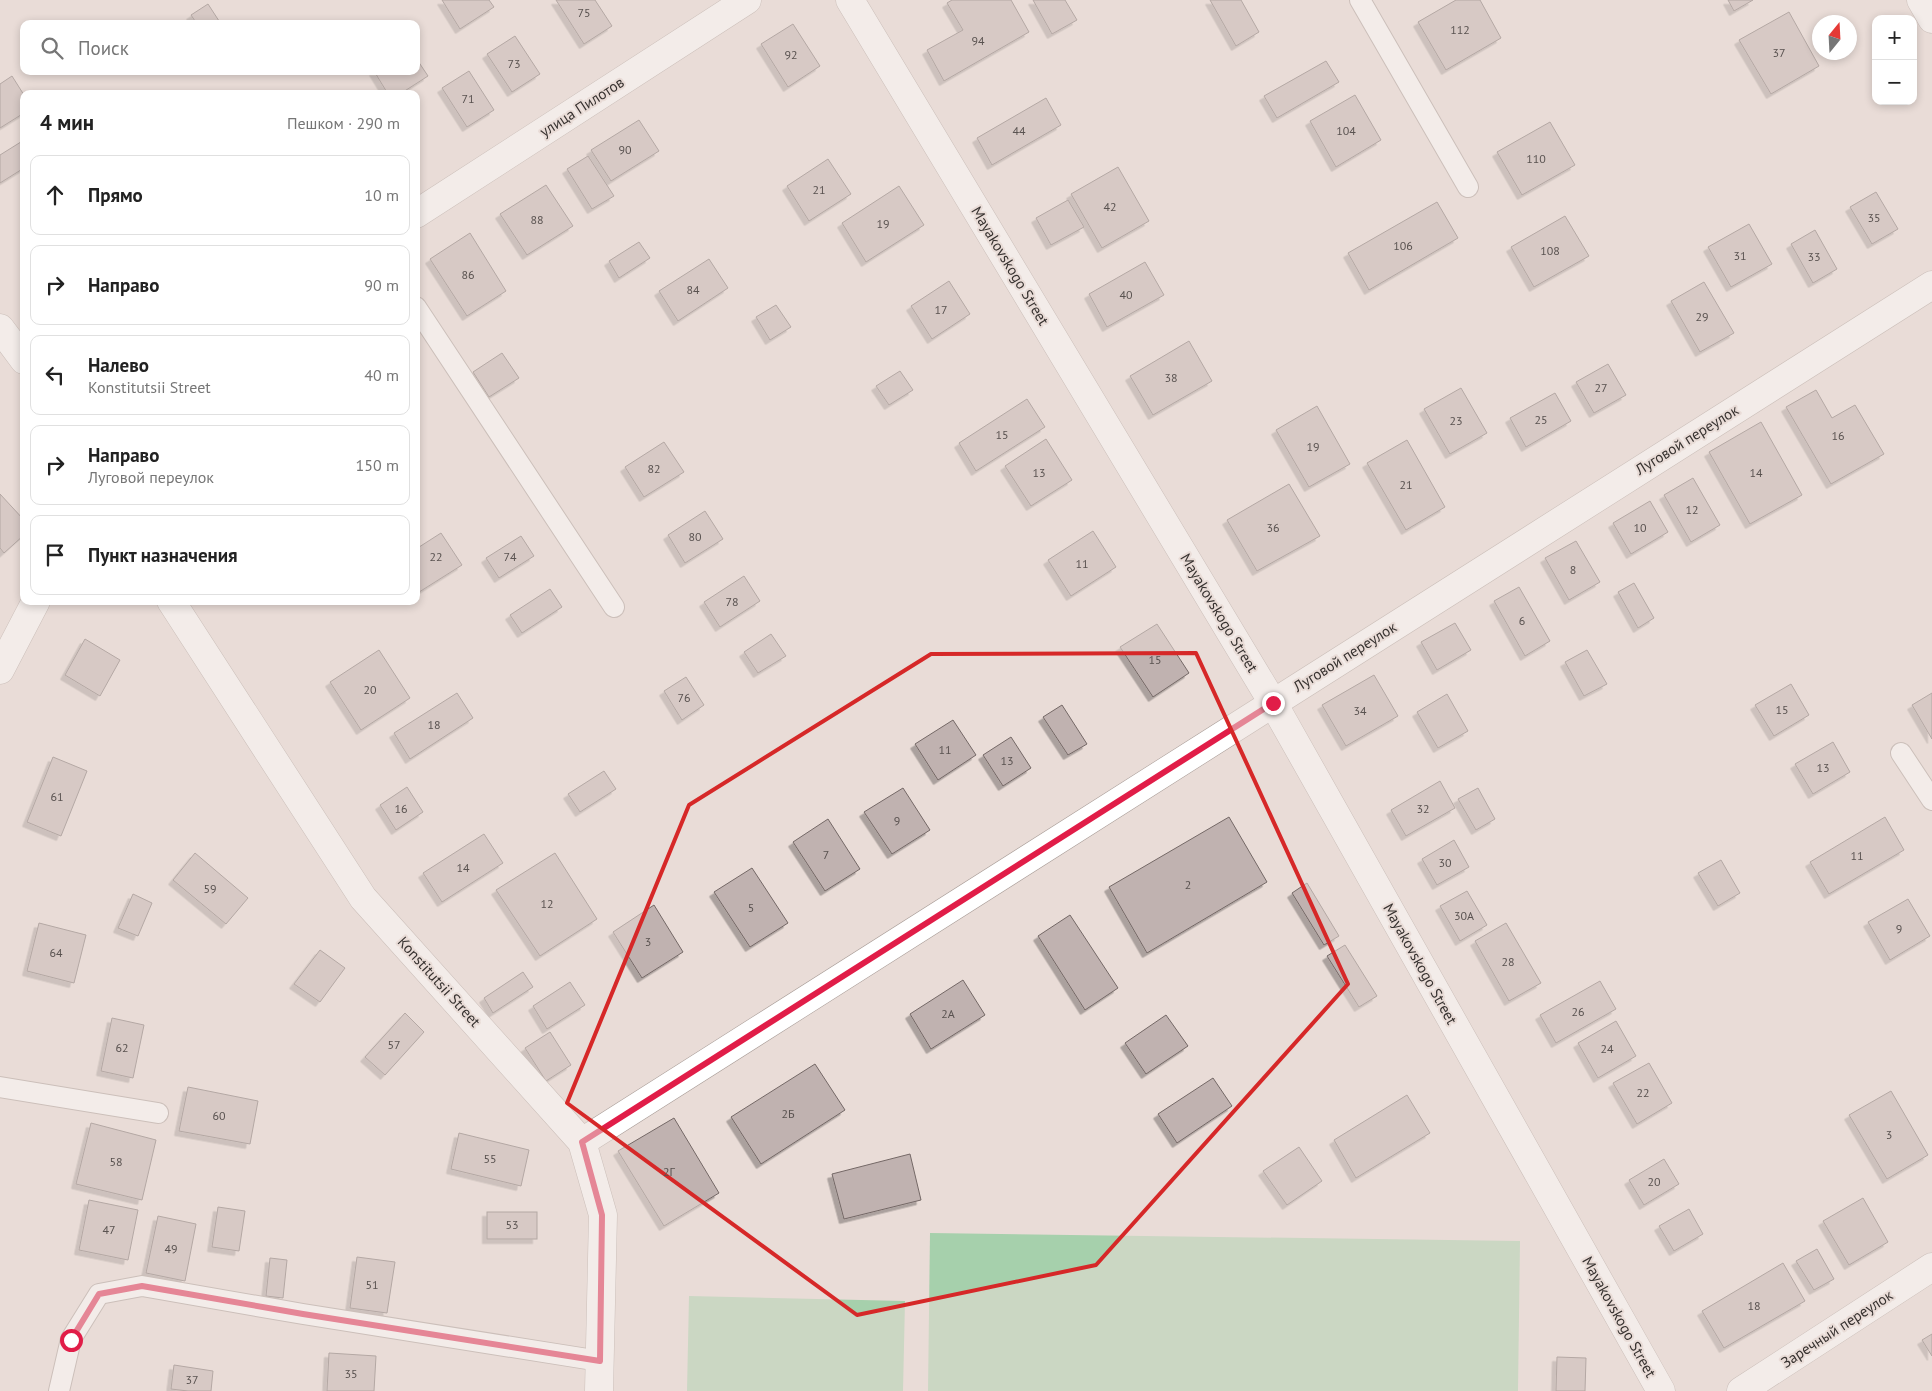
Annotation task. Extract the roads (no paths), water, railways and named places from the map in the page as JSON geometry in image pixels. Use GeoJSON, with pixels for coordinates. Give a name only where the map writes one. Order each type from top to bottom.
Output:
{"type":"FeatureCollection","features":[{"type":"Feature","properties":{"kind":"street","name":"улица Пилотов"},"geometry":{"type":"LineString","coordinates":[[420,211],[747,0]]}},
{"type":"Feature","properties":{"kind":"street","name":"Mayakovskogo Street"},"geometry":{"type":"LineString","coordinates":[[850,0],[1273,703],[1661,1391]]}},
{"type":"Feature","properties":{"kind":"street"},"geometry":{"type":"LineString","coordinates":[[1921,0],[1932,19]]}},
{"type":"Feature","properties":{"kind":"street","name":"Луговой переулок"},"geometry":{"type":"LineString","coordinates":[[582,1142],[1932,285]]}},
{"type":"Feature","properties":{"kind":"street"},"geometry":{"type":"LineString","coordinates":[[0,328],[20,355]]}},
{"type":"Feature","properties":{"kind":"street"},"geometry":{"type":"LineString","coordinates":[[0,670],[34,605]]}},
{"type":"Feature","properties":{"kind":"street","name":"Konstitutsii Street"},"geometry":{"type":"LineString","coordinates":[[174,605],[364,898],[582,1142],[602,1215],[599,1391]]}},
{"type":"Feature","properties":{"kind":"street","name":"Заречный переулок"},"geometry":{"type":"LineString","coordinates":[[1741,1391],[1932,1267]]}},
{"type":"Feature","properties":{"kind":"lane"},"geometry":{"type":"LineString","coordinates":[[1360,0],[1468,187]]}},
{"type":"Feature","properties":{"kind":"lane"},"geometry":{"type":"LineString","coordinates":[[420,312],[614,607]]}},
{"type":"Feature","properties":{"kind":"lane"},"geometry":{"type":"LineString","coordinates":[[1901,753],[1932,800]]}},
{"type":"Feature","properties":{"kind":"lane"},"geometry":{"type":"LineString","coordinates":[[0,1088],[158,1113]]}},
{"type":"Feature","properties":{"kind":"lane"},"geometry":{"type":"LineString","coordinates":[[59,1391],[71,1340],[99,1294],[142,1286],[303,1314],[600,1361]]}}]}
